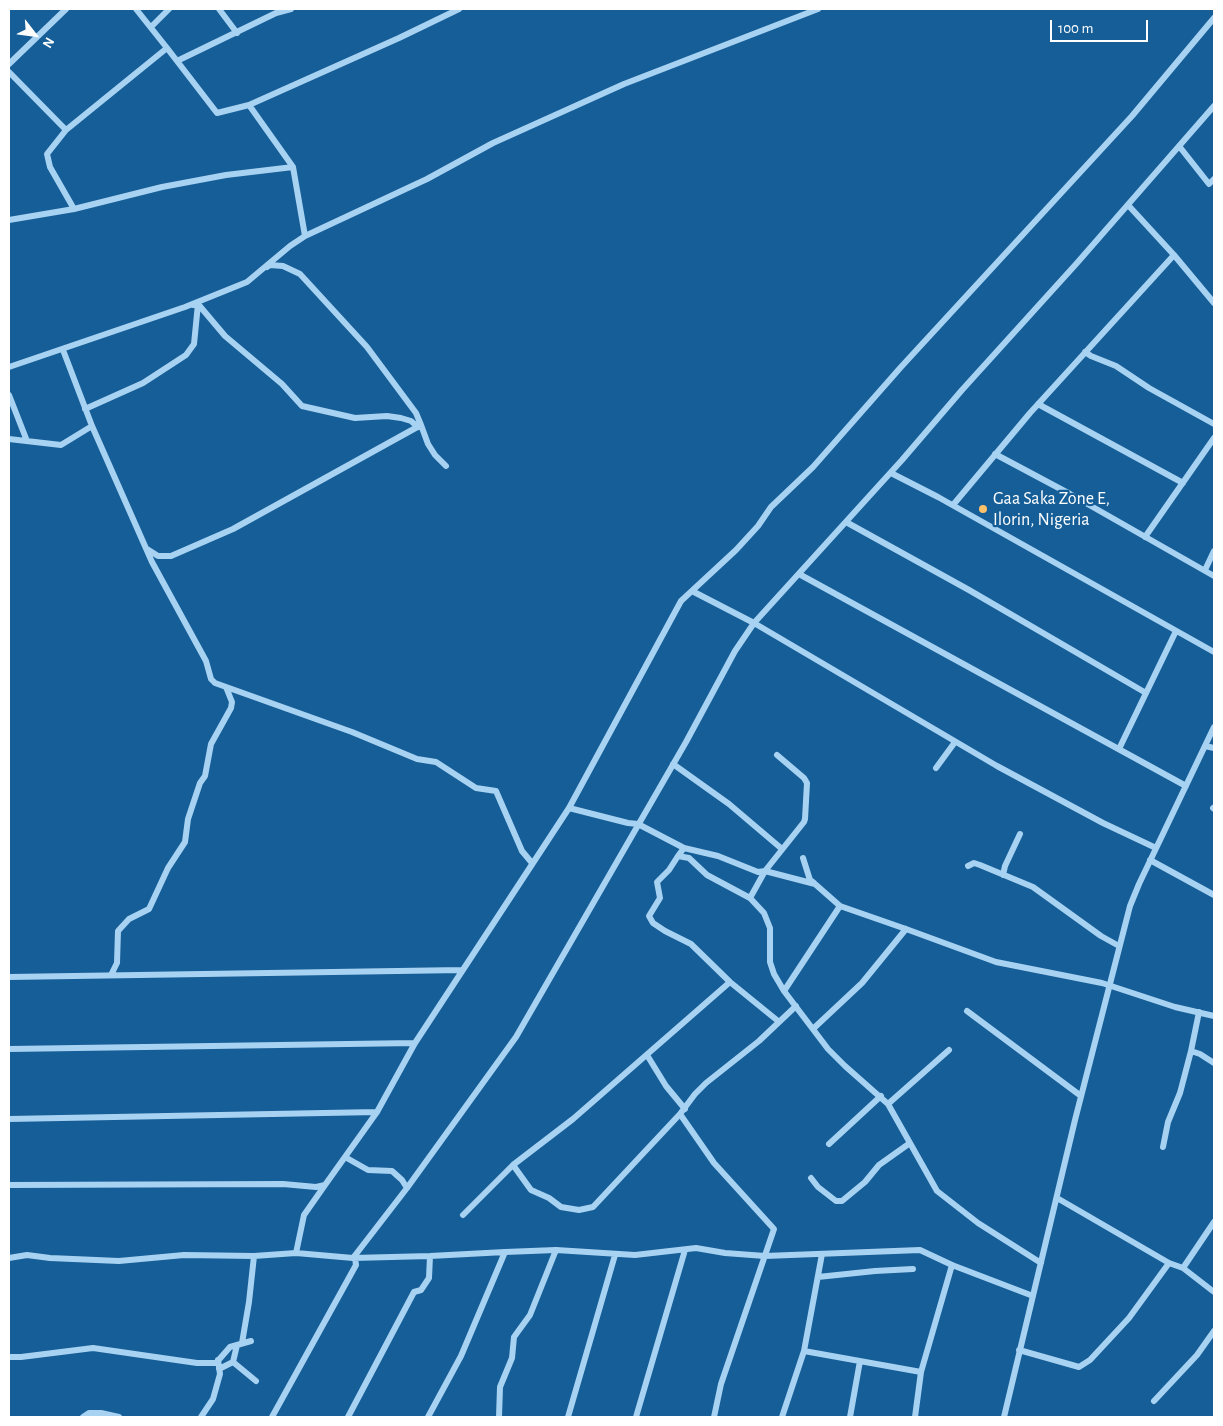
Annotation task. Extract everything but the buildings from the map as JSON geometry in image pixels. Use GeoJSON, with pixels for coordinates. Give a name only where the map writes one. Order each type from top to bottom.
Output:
{"type":"FeatureCollection","features":[{"type":"Feature","properties":{"kind":"street"},"geometry":{"type":"LineString","coordinates":[[9,64],[66,9]]}},
{"type":"Feature","properties":{"kind":"street"},"geometry":{"type":"LineString","coordinates":[[136,9],[217,113],[249,104],[399,38],[459,9]]}},
{"type":"Feature","properties":{"kind":"street"},"geometry":{"type":"LineString","coordinates":[[151,27],[169,9]]}},
{"type":"Feature","properties":{"kind":"street"},"geometry":{"type":"LineString","coordinates":[[219,9],[237,33]]}},
{"type":"Feature","properties":{"kind":"street"},"geometry":{"type":"LineString","coordinates":[[177,61],[276,13],[291,9]]}},
{"type":"Feature","properties":{"kind":"street"},"geometry":{"type":"LineString","coordinates":[[248,282],[290,246],[305,236],[427,179],[494,143],[624,84],[818,9]]}},
{"type":"Feature","properties":{"kind":"street"},"geometry":{"type":"LineString","coordinates":[[296,1253],[304,1215],[378,1112],[415,1043],[569,808],[681,601],[736,550],[758,526],[771,507],[813,467],[908,360],[1132,116],[1214,18]]}},
{"type":"Feature","properties":{"kind":"street"},"geometry":{"type":"LineString","coordinates":[[74,209],[50,167],[47,154],[66,130],[167,48]]}},
{"type":"Feature","properties":{"kind":"street"},"geometry":{"type":"LineString","coordinates":[[9,72],[66,130]]}},
{"type":"Feature","properties":{"kind":"street"},"geometry":{"type":"LineString","coordinates":[[249,104],[293,167],[305,236]]}},
{"type":"Feature","properties":{"kind":"street"},"geometry":{"type":"LineString","coordinates":[[354,1258],[516,1037],[673,764],[735,651],[754,623],[891,473],[962,390],[1128,206],[1214,106]]}},
{"type":"Feature","properties":{"kind":"street"},"geometry":{"type":"LineString","coordinates":[[1179,146],[1212,181],[1214,190]]}},
{"type":"Feature","properties":{"kind":"street"},"geometry":{"type":"LineString","coordinates":[[9,220],[74,209],[162,187],[226,175],[293,167]]}},
{"type":"Feature","properties":{"kind":"street"},"geometry":{"type":"LineString","coordinates":[[1128,206],[1174,255],[1214,303]]}},
{"type":"Feature","properties":{"kind":"street"},"geometry":{"type":"LineString","coordinates":[[953,505],[1038,404],[1174,255]]}},
{"type":"Feature","properties":{"kind":"street"},"geometry":{"type":"LineString","coordinates":[[9,368],[185,307],[248,282],[270,265],[283,266],[300,274],[367,347],[416,414],[428,444],[435,455],[446,466]]}},
{"type":"Feature","properties":{"kind":"street"},"geometry":{"type":"LineString","coordinates":[[185,307],[198,304]]}},
{"type":"Feature","properties":{"kind":"street"},"geometry":{"type":"LineString","coordinates":[[198,304],[225,336],[282,384],[302,406],[355,418],[387,416],[401,418],[412,421],[420,426]]}},
{"type":"Feature","properties":{"kind":"street"},"geometry":{"type":"LineString","coordinates":[[85,409],[143,383],[186,355],[194,344],[198,304]]}},
{"type":"Feature","properties":{"kind":"street"},"geometry":{"type":"LineString","coordinates":[[63,350],[92,426],[146,548],[206,661],[211,679],[215,683],[352,732],[417,760],[436,762],[476,788],[496,791],[522,851],[532,863]]}},
{"type":"Feature","properties":{"kind":"street"},"geometry":{"type":"LineString","coordinates":[[1085,352],[1116,366],[1149,388],[1214,424]]}},
{"type":"Feature","properties":{"kind":"street"},"geometry":{"type":"LineString","coordinates":[[9,395],[27,441]]}},
{"type":"Feature","properties":{"kind":"street"},"geometry":{"type":"LineString","coordinates":[[1038,404],[1183,483]]}},
{"type":"Feature","properties":{"kind":"street"},"geometry":{"type":"LineString","coordinates":[[9,439],[61,445],[92,426]]}},
{"type":"Feature","properties":{"kind":"street"},"geometry":{"type":"LineString","coordinates":[[146,548],[158,556],[171,556],[224,532],[420,426]]}},
{"type":"Feature","properties":{"kind":"street"},"geometry":{"type":"LineString","coordinates":[[1145,537],[1214,438]]}},
{"type":"Feature","properties":{"kind":"street"},"geometry":{"type":"LineString","coordinates":[[995,454],[1214,576]]}},
{"type":"Feature","properties":{"kind":"street"},"geometry":{"type":"LineString","coordinates":[[891,473],[953,505],[1214,652]]}},
{"type":"Feature","properties":{"kind":"street"},"geometry":{"type":"LineString","coordinates":[[846,522],[969,590],[1146,693]]}},
{"type":"Feature","properties":{"kind":"street"},"geometry":{"type":"LineString","coordinates":[[1205,570],[1214,551]]}},
{"type":"Feature","properties":{"kind":"street"},"geometry":{"type":"LineString","coordinates":[[799,574],[1186,786]]}},
{"type":"Feature","properties":{"kind":"street"},"geometry":{"type":"LineString","coordinates":[[692,591],[754,623],[955,742],[1052,796],[1156,848]]}},
{"type":"Feature","properties":{"kind":"street"},"geometry":{"type":"LineString","coordinates":[[1119,749],[1176,631]]}},
{"type":"Feature","properties":{"kind":"street"},"geometry":{"type":"LineString","coordinates":[[111,975],[117,963],[118,931],[129,919],[149,909],[168,868],[185,842],[188,819],[200,784],[205,776],[211,744],[231,708],[232,702],[226,687]]}},
{"type":"Feature","properties":{"kind":"street"},"geometry":{"type":"LineString","coordinates":[[1004,1417],[1081,1096],[1130,906],[1214,727]]}},
{"type":"Feature","properties":{"kind":"street"},"geometry":{"type":"LineString","coordinates":[[936,768],[955,742]]}},
{"type":"Feature","properties":{"kind":"street"},"geometry":{"type":"LineString","coordinates":[[1205,746],[1214,748]]}},
{"type":"Feature","properties":{"kind":"street"},"geometry":{"type":"LineString","coordinates":[[750,898],[765,871],[804,822],[808,787],[804,778],[777,755]]}},
{"type":"Feature","properties":{"kind":"street"},"geometry":{"type":"LineString","coordinates":[[673,764],[729,804],[782,849]]}},
{"type":"Feature","properties":{"kind":"street"},"geometry":{"type":"LineString","coordinates":[[569,808],[638,824],[684,848],[718,856],[758,872],[765,871],[815,884]]}},
{"type":"Feature","properties":{"kind":"street"},"geometry":{"type":"LineString","coordinates":[[1003,875],[1005,866],[1020,834]]}},
{"type":"Feature","properties":{"kind":"street"},"geometry":{"type":"LineString","coordinates":[[684,848],[669,870],[657,882],[660,898],[649,916],[654,923],[665,931],[691,944],[730,982],[778,1021]]}},
{"type":"Feature","properties":{"kind":"street"},"geometry":{"type":"LineString","coordinates":[[678,856],[689,858],[707,875],[750,898],[764,913],[770,928],[770,962],[774,974],[828,1049],[888,1104],[937,1191],[978,1223],[1041,1262]]}},
{"type":"Feature","properties":{"kind":"street"},"geometry":{"type":"LineString","coordinates":[[803,858],[810,880],[840,906],[906,928],[996,962],[1109,984],[1174,1007],[1214,1016]]}},
{"type":"Feature","properties":{"kind":"street"},"geometry":{"type":"LineString","coordinates":[[1150,860],[1214,895]]}},
{"type":"Feature","properties":{"kind":"street"},"geometry":{"type":"LineString","coordinates":[[968,866],[974,863],[1033,887],[1101,936],[1119,946]]}},
{"type":"Feature","properties":{"kind":"street"},"geometry":{"type":"LineString","coordinates":[[784,990],[840,906]]}},
{"type":"Feature","properties":{"kind":"street"},"geometry":{"type":"LineString","coordinates":[[814,1028],[862,983],[906,928]]}},
{"type":"Feature","properties":{"kind":"street"},"geometry":{"type":"LineString","coordinates":[[9,977],[462,970]]}},
{"type":"Feature","properties":{"kind":"street"},"geometry":{"type":"LineString","coordinates":[[463,1215],[513,1165],[573,1119],[730,982]]}},
{"type":"Feature","properties":{"kind":"street"},"geometry":{"type":"LineString","coordinates":[[513,1165],[532,1190],[567,1209],[580,1210],[589,1208],[596,1204],[706,1083],[796,1006]]}},
{"type":"Feature","properties":{"kind":"street"},"geometry":{"type":"LineString","coordinates":[[967,1011],[1081,1096]]}},
{"type":"Feature","properties":{"kind":"street"},"geometry":{"type":"LineString","coordinates":[[1163,1147],[1168,1122],[1180,1093],[1191,1052],[1199,1012]]}},
{"type":"Feature","properties":{"kind":"street"},"geometry":{"type":"LineString","coordinates":[[9,1049],[415,1043]]}},
{"type":"Feature","properties":{"kind":"street"},"geometry":{"type":"LineString","coordinates":[[888,1104],[948,1050]]}},
{"type":"Feature","properties":{"kind":"street"},"geometry":{"type":"LineString","coordinates":[[1191,1052],[1200,1054],[1214,1063]]}},
{"type":"Feature","properties":{"kind":"street"},"geometry":{"type":"LineString","coordinates":[[647,1055],[714,1163],[774,1229],[721,1384],[714,1417]]}},
{"type":"Feature","properties":{"kind":"street"},"geometry":{"type":"LineString","coordinates":[[829,1144],[881,1096]]}},
{"type":"Feature","properties":{"kind":"street"},"geometry":{"type":"LineString","coordinates":[[9,1119],[378,1112]]}},
{"type":"Feature","properties":{"kind":"street"},"geometry":{"type":"LineString","coordinates":[[811,1178],[818,1187],[836,1201],[842,1201],[865,1182],[879,1165],[910,1143]]}},
{"type":"Feature","properties":{"kind":"street"},"geometry":{"type":"LineString","coordinates":[[345,1157],[368,1170],[392,1171],[402,1180],[407,1188]]}},
{"type":"Feature","properties":{"kind":"street"},"geometry":{"type":"LineString","coordinates":[[9,1185],[325,1185]]}},
{"type":"Feature","properties":{"kind":"street"},"geometry":{"type":"LineString","coordinates":[[1057,1198],[1169,1263],[1183,1268],[1214,1292]]}},
{"type":"Feature","properties":{"kind":"street"},"geometry":{"type":"LineString","coordinates":[[1183,1268],[1214,1222]]}},
{"type":"Feature","properties":{"kind":"street"},"geometry":{"type":"LineString","coordinates":[[9,1258],[34,1255],[50,1258],[119,1261],[184,1254],[254,1256],[296,1253],[354,1258],[556,1250],[635,1255],[696,1248],[725,1253],[765,1256],[920,1250],[952,1265],[1033,1296]]}},
{"type":"Feature","properties":{"kind":"street"},"geometry":{"type":"LineString","coordinates":[[500,1417],[500,1387],[512,1358],[514,1337],[530,1315],[556,1250]]}},
{"type":"Feature","properties":{"kind":"street"},"geometry":{"type":"LineString","coordinates":[[636,1417],[685,1250]]}},
{"type":"Feature","properties":{"kind":"street"},"geometry":{"type":"LineString","coordinates":[[428,1417],[461,1356],[505,1252]]}},
{"type":"Feature","properties":{"kind":"street"},"geometry":{"type":"LineString","coordinates":[[782,1417],[804,1351],[822,1254]]}},
{"type":"Feature","properties":{"kind":"street"},"geometry":{"type":"LineString","coordinates":[[568,1417],[615,1255]]}},
{"type":"Feature","properties":{"kind":"street"},"geometry":{"type":"LineString","coordinates":[[219,1369],[232,1362],[239,1344],[249,1302],[254,1256]]}},
{"type":"Feature","properties":{"kind":"street"},"geometry":{"type":"LineString","coordinates":[[348,1417],[414,1292],[421,1290],[429,1278],[430,1256]]}},
{"type":"Feature","properties":{"kind":"street"},"geometry":{"type":"LineString","coordinates":[[272,1417],[356,1265],[354,1258]]}},
{"type":"Feature","properties":{"kind":"street"},"geometry":{"type":"LineString","coordinates":[[1019,1350],[1079,1367],[1090,1360],[1129,1318],[1169,1263]]}},
{"type":"Feature","properties":{"kind":"street"},"geometry":{"type":"LineString","coordinates":[[915,1417],[921,1372],[952,1265]]}},
{"type":"Feature","properties":{"kind":"street"},"geometry":{"type":"LineString","coordinates":[[818,1277],[913,1269]]}},
{"type":"Feature","properties":{"kind":"street"},"geometry":{"type":"LineString","coordinates":[[1154,1401],[1196,1355],[1214,1331]]}},
{"type":"Feature","properties":{"kind":"street"},"geometry":{"type":"LineString","coordinates":[[9,1358],[93,1348],[197,1363],[216,1363],[230,1347],[251,1341]]}},
{"type":"Feature","properties":{"kind":"street"},"geometry":{"type":"LineString","coordinates":[[804,1351],[921,1372]]}},
{"type":"Feature","properties":{"kind":"street"},"geometry":{"type":"LineString","coordinates":[[201,1417],[213,1399],[219,1369],[218,1360]]}},
{"type":"Feature","properties":{"kind":"street"},"geometry":{"type":"LineString","coordinates":[[850,1417],[860,1361]]}},
{"type":"Feature","properties":{"kind":"street"},"geometry":{"type":"LineString","coordinates":[[232,1362],[256,1381]]}},
{"type":"Feature","properties":{"kind":"street"},"geometry":{"type":"LineString","coordinates":[[83,1417],[88,1413],[101,1413],[119,1417]]}},
{"type":"Feature","properties":{"kind":"place","name":"Gaa Saka Zone E, Ilorin, Nigeria"},"geometry":{"type":"Point","coordinates":[983,509]}}]}
